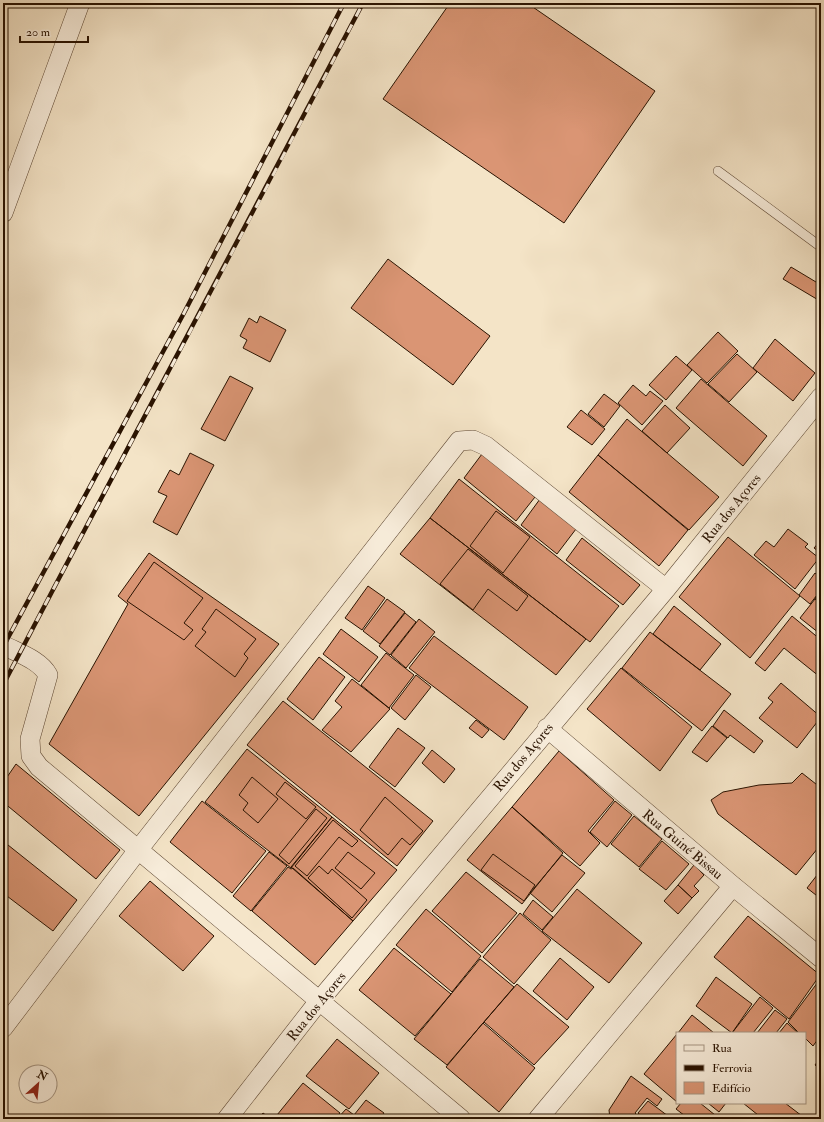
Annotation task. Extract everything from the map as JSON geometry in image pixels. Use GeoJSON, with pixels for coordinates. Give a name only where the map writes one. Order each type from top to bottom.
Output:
{"type":"FeatureCollection","features":[{"type":"Feature","properties":{"kind":"street"},"geometry":{"type":"LineString","coordinates":[[3,213],[9,180],[80,3]]}},
{"type":"Feature","properties":{"kind":"street","name":"Rua dos Açores"},"geometry":{"type":"LineString","coordinates":[[227,1119],[319,1001],[547,728],[666,589],[821,397]]}},
{"type":"Feature","properties":{"kind":"street"},"geometry":{"type":"LineString","coordinates":[[3,1028],[138,850],[459,441],[473,440],[486,446],[666,589]]}},
{"type":"Feature","properties":{"kind":"street"},"geometry":{"type":"LineString","coordinates":[[3,645],[36,663],[45,669],[48,675],[30,739],[31,756],[40,767],[461,1119]]}},
{"type":"Feature","properties":{"kind":"street","name":"Rua Guiné Bissau"},"geometry":{"type":"LineString","coordinates":[[547,728],[733,886],[821,958]]}},
{"type":"Feature","properties":{"kind":"street"},"geometry":{"type":"LineString","coordinates":[[538,1119],[733,886]]}},
{"type":"Feature","properties":{"kind":"lane"},"geometry":{"type":"LineString","coordinates":[[718,172],[821,247]]}},
{"type":"Feature","properties":{"kind":"building"},"geometry":{"type":"Polygon","coordinates":[[[450,3],[527,3],[655,91],[564,223],[383,99],[450,3]]]}},
{"type":"Feature","properties":{"kind":"building"},"geometry":{"type":"Polygon","coordinates":[[[388,259],[490,336],[453,385],[351,308],[388,259]]]}},
{"type":"Feature","properties":{"kind":"building"},"geometry":{"type":"Polygon","coordinates":[[[791,267],[821,285],[820,301],[783,279],[791,267]]]}},
{"type":"Feature","properties":{"kind":"building"},"geometry":{"type":"Polygon","coordinates":[[[260,316],[286,330],[270,362],[243,348],[247,340],[240,336],[249,318],[257,323],[260,316]]]}},
{"type":"Feature","properties":{"kind":"building"},"geometry":{"type":"Polygon","coordinates":[[[718,332],[738,351],[707,383],[687,365],[718,332]]]}},
{"type":"Feature","properties":{"kind":"building"},"geometry":{"type":"Polygon","coordinates":[[[775,339],[815,373],[793,401],[753,368],[775,339]]]}},
{"type":"Feature","properties":{"kind":"building"},"geometry":{"type":"Polygon","coordinates":[[[737,354],[757,372],[729,402],[708,384],[737,354]]]}},
{"type":"Feature","properties":{"kind":"building"},"geometry":{"type":"Polygon","coordinates":[[[676,356],[692,370],[666,400],[649,385],[676,356]]]}},
{"type":"Feature","properties":{"kind":"building"},"geometry":{"type":"Polygon","coordinates":[[[230,376],[253,388],[225,441],[201,429],[230,376]]]}},
{"type":"Feature","properties":{"kind":"building"},"geometry":{"type":"Polygon","coordinates":[[[701,379],[767,436],[743,466],[676,408],[701,379]]]}},
{"type":"Feature","properties":{"kind":"building"},"geometry":{"type":"Polygon","coordinates":[[[633,385],[646,396],[650,391],[663,401],[642,425],[618,403],[633,385]]]}},
{"type":"Feature","properties":{"kind":"building"},"geometry":{"type":"Polygon","coordinates":[[[604,394],[620,406],[604,427],[588,414],[604,394]]]}},
{"type":"Feature","properties":{"kind":"building"},"geometry":{"type":"Polygon","coordinates":[[[665,405],[690,428],[667,453],[642,431],[665,405]]]}},
{"type":"Feature","properties":{"kind":"building"},"geometry":{"type":"Polygon","coordinates":[[[581,410],[605,429],[592,445],[567,427],[581,410]]]}},
{"type":"Feature","properties":{"kind":"building"},"geometry":{"type":"Polygon","coordinates":[[[627,419],[719,497],[689,530],[598,455],[627,419]]]}},
{"type":"Feature","properties":{"kind":"building"},"geometry":{"type":"Polygon","coordinates":[[[190,453],[214,465],[177,535],[153,522],[167,496],[158,492],[170,470],[179,475],[190,453]]]}},
{"type":"Feature","properties":{"kind":"building"},"geometry":{"type":"Polygon","coordinates":[[[482,454],[535,497],[516,521],[464,478],[482,454]]]}},
{"type":"Feature","properties":{"kind":"building"},"geometry":{"type":"Polygon","coordinates":[[[598,455],[688,530],[659,566],[569,492],[598,455]]]}},
{"type":"Feature","properties":{"kind":"building"},"geometry":{"type":"Polygon","coordinates":[[[459,479],[619,606],[590,642],[430,518],[459,479]]]}},
{"type":"Feature","properties":{"kind":"building"},"geometry":{"type":"Polygon","coordinates":[[[540,499],[576,529],[557,554],[521,525],[540,499]]]}},
{"type":"Feature","properties":{"kind":"building"},"geometry":{"type":"Polygon","coordinates":[[[496,511],[530,537],[503,573],[470,546],[496,511]]]}},
{"type":"Feature","properties":{"kind":"building"},"geometry":{"type":"Polygon","coordinates":[[[430,518],[586,639],[556,675],[400,554],[430,518]]]}},
{"type":"Feature","properties":{"kind":"building"},"geometry":{"type":"Polygon","coordinates":[[[788,529],[808,544],[805,547],[819,558],[795,589],[754,555],[766,541],[774,547],[788,529]]]}},
{"type":"Feature","properties":{"kind":"building"},"geometry":{"type":"Polygon","coordinates":[[[728,537],[800,596],[750,658],[679,597],[728,537]]]}},
{"type":"Feature","properties":{"kind":"building"},"geometry":{"type":"Polygon","coordinates":[[[582,538],[640,585],[623,605],[566,560],[582,538]]]}},
{"type":"Feature","properties":{"kind":"building"},"geometry":{"type":"Polygon","coordinates":[[[821,540],[821,553],[814,548],[821,540]]]}},
{"type":"Feature","properties":{"kind":"building"},"geometry":{"type":"Polygon","coordinates":[[[468,549],[528,596],[517,611],[488,589],[473,610],[440,584],[468,549]]]}},
{"type":"Feature","properties":{"kind":"building"},"geometry":{"type":"Polygon","coordinates":[[[149,553],[279,644],[139,816],[49,744],[128,604],[118,596],[149,553]]]}},
{"type":"Feature","properties":{"kind":"building"},"geometry":{"type":"Polygon","coordinates":[[[154,562],[203,598],[184,623],[193,630],[184,640],[127,601],[154,562]]]}},
{"type":"Feature","properties":{"kind":"building"},"geometry":{"type":"Polygon","coordinates":[[[815,573],[821,578],[821,590],[810,604],[799,595],[815,573]]]}},
{"type":"Feature","properties":{"kind":"building"},"geometry":{"type":"Polygon","coordinates":[[[368,586],[385,598],[362,630],[345,618],[368,586]]]}},
{"type":"Feature","properties":{"kind":"building"},"geometry":{"type":"Polygon","coordinates":[[[821,590],[821,603],[815,598],[821,590]]]}},
{"type":"Feature","properties":{"kind":"building"},"geometry":{"type":"Polygon","coordinates":[[[387,599],[405,612],[380,644],[363,631],[387,599]]]}},
{"type":"Feature","properties":{"kind":"building"},"geometry":{"type":"Polygon","coordinates":[[[815,599],[821,604],[821,629],[819,633],[800,618],[815,599]]]}},
{"type":"Feature","properties":{"kind":"building"},"geometry":{"type":"Polygon","coordinates":[[[674,606],[721,644],[700,670],[653,634],[674,606]]]}},
{"type":"Feature","properties":{"kind":"building"},"geometry":{"type":"Polygon","coordinates":[[[216,609],[256,639],[244,654],[248,658],[235,677],[195,646],[206,632],[202,629],[216,609]]]}},
{"type":"Feature","properties":{"kind":"building"},"geometry":{"type":"Polygon","coordinates":[[[405,613],[416,622],[390,655],[379,646],[405,613]]]}},
{"type":"Feature","properties":{"kind":"building"},"geometry":{"type":"Polygon","coordinates":[[[792,616],[821,640],[820,677],[784,648],[765,671],[755,663],[792,616]]]}},
{"type":"Feature","properties":{"kind":"building"},"geometry":{"type":"Polygon","coordinates":[[[419,619],[435,632],[406,668],[391,655],[419,619]]]}},
{"type":"Feature","properties":{"kind":"building"},"geometry":{"type":"Polygon","coordinates":[[[341,629],[378,657],[359,682],[323,654],[341,629]]]}},
{"type":"Feature","properties":{"kind":"building"},"geometry":{"type":"Polygon","coordinates":[[[650,632],[731,694],[702,731],[622,668],[650,632]]]}},
{"type":"Feature","properties":{"kind":"building"},"geometry":{"type":"Polygon","coordinates":[[[434,636],[528,707],[504,740],[409,668],[434,636]]]}},
{"type":"Feature","properties":{"kind":"building"},"geometry":{"type":"Polygon","coordinates":[[[386,653],[414,675],[389,708],[361,685],[386,653]]]}},
{"type":"Feature","properties":{"kind":"building"},"geometry":{"type":"Polygon","coordinates":[[[319,657],[345,677],[313,720],[287,699],[319,657]]]}},
{"type":"Feature","properties":{"kind":"building"},"geometry":{"type":"Polygon","coordinates":[[[621,668],[692,727],[660,771],[587,709],[621,668]]]}},
{"type":"Feature","properties":{"kind":"building"},"geometry":{"type":"Polygon","coordinates":[[[416,675],[431,687],[405,720],[391,708],[416,675]]]}},
{"type":"Feature","properties":{"kind":"building"},"geometry":{"type":"Polygon","coordinates":[[[352,679],[390,709],[351,752],[322,730],[342,707],[335,701],[352,679]]]}},
{"type":"Feature","properties":{"kind":"building"},"geometry":{"type":"Polygon","coordinates":[[[781,683],[821,717],[797,748],[759,718],[773,702],[768,698],[781,683]]]}},
{"type":"Feature","properties":{"kind":"building"},"geometry":{"type":"Polygon","coordinates":[[[283,701],[433,821],[397,866],[247,745],[283,701]]]}},
{"type":"Feature","properties":{"kind":"building"},"geometry":{"type":"Polygon","coordinates":[[[724,710],[763,741],[754,753],[730,735],[728,738],[713,726],[724,710]]]}},
{"type":"Feature","properties":{"kind":"building"},"geometry":{"type":"Polygon","coordinates":[[[476,720],[489,730],[482,738],[469,728],[476,720]]]}},
{"type":"Feature","properties":{"kind":"building"},"geometry":{"type":"Polygon","coordinates":[[[712,726],[727,738],[707,762],[692,752],[712,726]]]}},
{"type":"Feature","properties":{"kind":"building"},"geometry":{"type":"Polygon","coordinates":[[[398,728],[425,748],[395,787],[369,767],[398,728]]]}},
{"type":"Feature","properties":{"kind":"building"},"geometry":{"type":"Polygon","coordinates":[[[247,749],[332,817],[291,868],[205,802],[247,749]]]}},
{"type":"Feature","properties":{"kind":"building"},"geometry":{"type":"Polygon","coordinates":[[[432,750],[455,769],[444,783],[422,763],[432,750]]]}},
{"type":"Feature","properties":{"kind":"building"},"geometry":{"type":"Polygon","coordinates":[[[559,751],[614,800],[588,831],[600,843],[580,866],[512,807],[559,751]]]}},
{"type":"Feature","properties":{"kind":"building"},"geometry":{"type":"Polygon","coordinates":[[[16,764],[120,850],[96,879],[3,802],[3,783],[16,764]]]}},
{"type":"Feature","properties":{"kind":"building"},"geometry":{"type":"Polygon","coordinates":[[[802,773],[821,788],[821,835],[818,848],[796,875],[718,814],[711,800],[723,792],[759,785],[792,783],[802,773]]]}},
{"type":"Feature","properties":{"kind":"building"},"geometry":{"type":"Polygon","coordinates":[[[252,777],[278,799],[258,823],[243,810],[248,803],[239,795],[252,777]]]}},
{"type":"Feature","properties":{"kind":"building"},"geometry":{"type":"Polygon","coordinates":[[[285,782],[316,807],[306,819],[276,794],[285,782]]]}},
{"type":"Feature","properties":{"kind":"building"},"geometry":{"type":"Polygon","coordinates":[[[385,797],[423,831],[410,845],[402,838],[388,855],[360,830],[385,797]]]}},
{"type":"Feature","properties":{"kind":"building"},"geometry":{"type":"Polygon","coordinates":[[[202,801],[266,851],[232,893],[170,842],[202,801]]]}},
{"type":"Feature","properties":{"kind":"building"},"geometry":{"type":"Polygon","coordinates":[[[615,801],[632,815],[607,847],[590,832],[615,801]]]}},
{"type":"Feature","properties":{"kind":"building"},"geometry":{"type":"Polygon","coordinates":[[[512,807],[563,853],[522,904],[467,860],[512,807]]]}},
{"type":"Feature","properties":{"kind":"building"},"geometry":{"type":"Polygon","coordinates":[[[316,809],[327,818],[289,864],[279,855],[316,809]]]}},
{"type":"Feature","properties":{"kind":"building"},"geometry":{"type":"Polygon","coordinates":[[[634,816],[662,839],[639,867],[611,844],[634,816]]]}},
{"type":"Feature","properties":{"kind":"building"},"geometry":{"type":"Polygon","coordinates":[[[332,817],[397,870],[353,921],[291,867],[332,817]]]}},
{"type":"Feature","properties":{"kind":"building"},"geometry":{"type":"Polygon","coordinates":[[[333,820],[358,841],[352,847],[339,837],[307,876],[295,866],[333,820]]]}},
{"type":"Feature","properties":{"kind":"building"},"geometry":{"type":"Polygon","coordinates":[[[3,841],[77,900],[53,931],[3,893],[3,841]]]}},
{"type":"Feature","properties":{"kind":"building"},"geometry":{"type":"Polygon","coordinates":[[[662,841],[689,864],[666,890],[639,869],[662,841]]]}},
{"type":"Feature","properties":{"kind":"building"},"geometry":{"type":"Polygon","coordinates":[[[269,852],[287,866],[251,911],[233,896],[269,852]]]}},
{"type":"Feature","properties":{"kind":"building"},"geometry":{"type":"Polygon","coordinates":[[[348,852],[375,873],[361,889],[335,868],[348,852]]]}},
{"type":"Feature","properties":{"kind":"building"},"geometry":{"type":"Polygon","coordinates":[[[493,854],[535,885],[524,901],[481,870],[493,854]]]}},
{"type":"Feature","properties":{"kind":"building"},"geometry":{"type":"Polygon","coordinates":[[[562,855],[585,873],[552,912],[530,893],[562,855]]]}},
{"type":"Feature","properties":{"kind":"building"},"geometry":{"type":"Polygon","coordinates":[[[694,865],[704,875],[694,886],[699,891],[692,898],[678,885],[694,865]]]}},
{"type":"Feature","properties":{"kind":"building"},"geometry":{"type":"Polygon","coordinates":[[[319,866],[328,874],[332,869],[367,900],[352,918],[308,878],[319,866]]]}},
{"type":"Feature","properties":{"kind":"building"},"geometry":{"type":"Polygon","coordinates":[[[288,867],[291,869],[293,868],[353,921],[315,965],[252,911],[288,867]]]}},
{"type":"Feature","properties":{"kind":"building"},"geometry":{"type":"Polygon","coordinates":[[[821,870],[821,899],[807,888],[821,870]]]}},
{"type":"Feature","properties":{"kind":"building"},"geometry":{"type":"Polygon","coordinates":[[[466,872],[517,913],[482,953],[432,911],[466,872]]]}},
{"type":"Feature","properties":{"kind":"building"},"geometry":{"type":"Polygon","coordinates":[[[150,881],[214,936],[183,971],[119,916],[150,881]]]}},
{"type":"Feature","properties":{"kind":"building"},"geometry":{"type":"Polygon","coordinates":[[[678,885],[692,898],[678,914],[664,901],[678,885]]]}},
{"type":"Feature","properties":{"kind":"building"},"geometry":{"type":"Polygon","coordinates":[[[577,889],[642,943],[609,983],[542,931],[577,889]]]}},
{"type":"Feature","properties":{"kind":"building"},"geometry":{"type":"Polygon","coordinates":[[[533,900],[553,917],[542,930],[523,914],[533,900]]]}},
{"type":"Feature","properties":{"kind":"building"},"geometry":{"type":"Polygon","coordinates":[[[426,909],[481,956],[452,992],[396,945],[426,909]]]}},
{"type":"Feature","properties":{"kind":"building"},"geometry":{"type":"Polygon","coordinates":[[[520,913],[551,940],[514,984],[483,957],[520,913]]]}},
{"type":"Feature","properties":{"kind":"building"},"geometry":{"type":"Polygon","coordinates":[[[748,916],[820,975],[789,1019],[714,957],[748,916]]]}},
{"type":"Feature","properties":{"kind":"building"},"geometry":{"type":"Polygon","coordinates":[[[394,948],[451,994],[415,1036],[359,990],[394,948]]]}},
{"type":"Feature","properties":{"kind":"building"},"geometry":{"type":"Polygon","coordinates":[[[560,958],[594,987],[567,1020],[533,991],[560,958]]]}},
{"type":"Feature","properties":{"kind":"building"},"geometry":{"type":"Polygon","coordinates":[[[480,959],[514,987],[447,1065],[414,1039],[480,959]]]}},
{"type":"Feature","properties":{"kind":"building"},"geometry":{"type":"Polygon","coordinates":[[[716,977],[752,1004],[733,1032],[696,1006],[716,977]]]}},
{"type":"Feature","properties":{"kind":"building"},"geometry":{"type":"Polygon","coordinates":[[[821,978],[821,1035],[813,1046],[806,1039],[806,1032],[798,1032],[788,1022],[821,978]]]}},
{"type":"Feature","properties":{"kind":"building"},"geometry":{"type":"Polygon","coordinates":[[[517,984],[569,1027],[534,1065],[484,1022],[517,984]]]}},
{"type":"Feature","properties":{"kind":"building"},"geometry":{"type":"Polygon","coordinates":[[[760,997],[773,1008],[754,1032],[733,1032],[760,997]]]}},
{"type":"Feature","properties":{"kind":"building"},"geometry":{"type":"Polygon","coordinates":[[[775,1010],[787,1019],[777,1032],[758,1032],[775,1010]]]}},
{"type":"Feature","properties":{"kind":"building"},"geometry":{"type":"Polygon","coordinates":[[[692,1015],[713,1032],[679,1032],[692,1015]]]}},
{"type":"Feature","properties":{"kind":"building"},"geometry":{"type":"Polygon","coordinates":[[[483,1023],[535,1068],[499,1112],[446,1067],[483,1023]]]}},
{"type":"Feature","properties":{"kind":"building"},"geometry":{"type":"Polygon","coordinates":[[[787,1023],[797,1032],[780,1032],[787,1023]]]}},
{"type":"Feature","properties":{"kind":"building"},"geometry":{"type":"Polygon","coordinates":[[[676,1035],[676,1101],[644,1074],[676,1035]]]}},
{"type":"Feature","properties":{"kind":"building"},"geometry":{"type":"Polygon","coordinates":[[[337,1039],[379,1073],[349,1109],[306,1076],[337,1039]]]}},
{"type":"Feature","properties":{"kind":"building"},"geometry":{"type":"Polygon","coordinates":[[[821,1057],[821,1070],[815,1065],[821,1057]]]}},
{"type":"Feature","properties":{"kind":"building"},"geometry":{"type":"Polygon","coordinates":[[[631,1076],[662,1099],[657,1106],[647,1098],[635,1113],[641,1119],[610,1119],[609,1110],[631,1076]]]}},
{"type":"Feature","properties":{"kind":"building"},"geometry":{"type":"Polygon","coordinates":[[[303,1083],[340,1113],[335,1119],[282,1119],[277,1115],[303,1083]]]}},
{"type":"Feature","properties":{"kind":"building"},"geometry":{"type":"Polygon","coordinates":[[[366,1100],[384,1113],[380,1119],[337,1119],[346,1109],[354,1115],[366,1100]]]}},
{"type":"Feature","properties":{"kind":"building"},"geometry":{"type":"Polygon","coordinates":[[[648,1101],[672,1119],[645,1119],[638,1113],[648,1101]]]}},
{"type":"Feature","properties":{"kind":"building"},"geometry":{"type":"Polygon","coordinates":[[[680,1104],[701,1104],[715,1115],[711,1119],[689,1119],[676,1109],[680,1104]]]}},
{"type":"Feature","properties":{"kind":"building"},"geometry":{"type":"Polygon","coordinates":[[[709,1104],[725,1104],[719,1112],[709,1104]]]}},
{"type":"Feature","properties":{"kind":"building"},"geometry":{"type":"Polygon","coordinates":[[[744,1104],[786,1104],[806,1119],[763,1119],[744,1104]]]}},
{"type":"Feature","properties":{"kind":"building"},"geometry":{"type":"Polygon","coordinates":[[[263,1113],[271,1119],[258,1119],[263,1113]]]}},
{"type":"Feature","properties":{"kind":"railway"},"geometry":{"type":"LineString","coordinates":[[3,647],[184,313],[344,3]]}},
{"type":"Feature","properties":{"kind":"railway"},"geometry":{"type":"LineString","coordinates":[[3,685],[363,3]]}}]}
